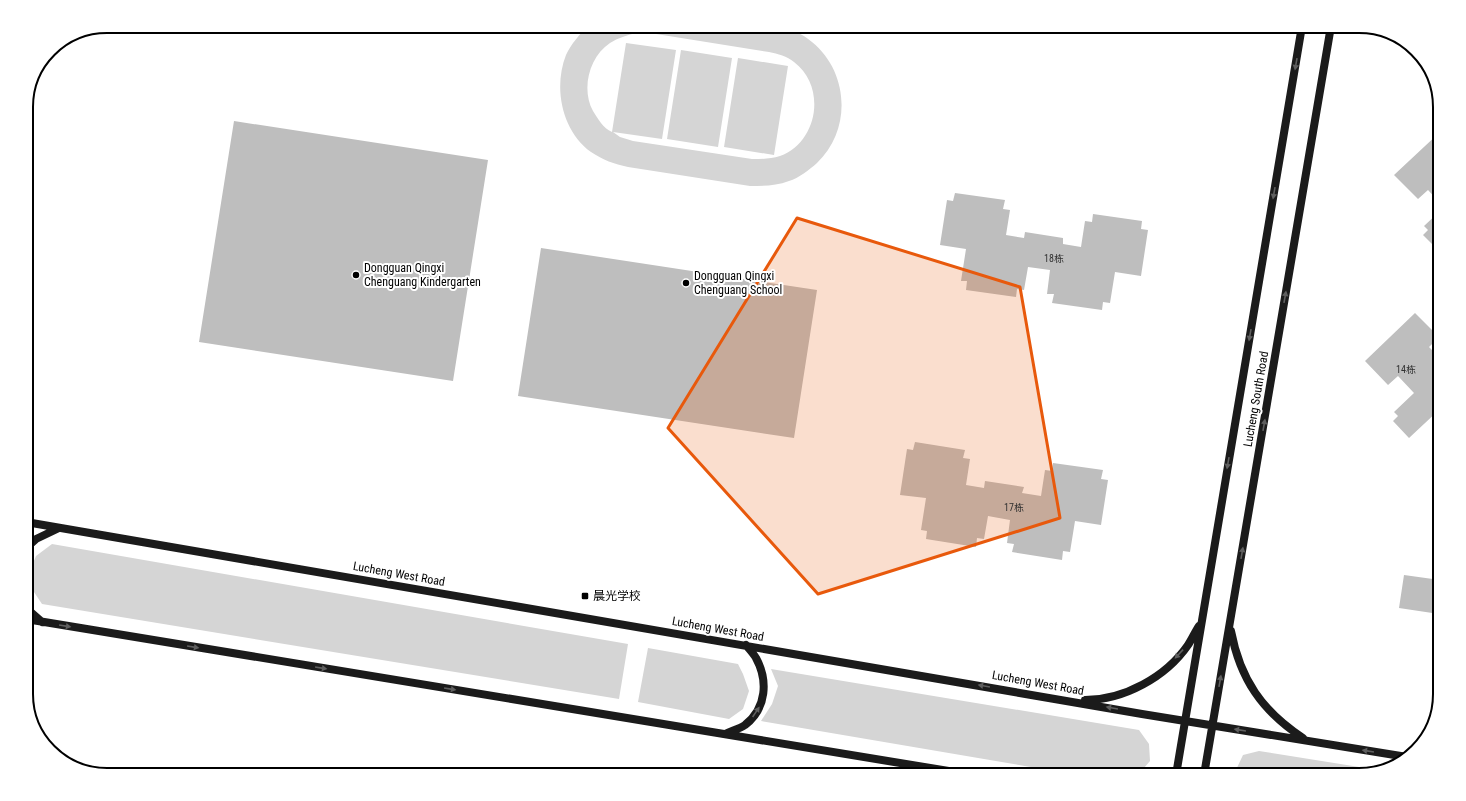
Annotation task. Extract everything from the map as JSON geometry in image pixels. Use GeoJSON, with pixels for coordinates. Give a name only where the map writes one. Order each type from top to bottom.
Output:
{"type":"FeatureCollection","features":[{"type":"Feature","properties":{"kind":"street","name":"Lucheng South Road"},"geometry":{"type":"LineString","coordinates":[[1177,768],[1301,33]]}},
{"type":"Feature","properties":{"kind":"street","name":"Lucheng South Road"},"geometry":{"type":"LineString","coordinates":[[1205,768],[1330,33]]}},
{"type":"Feature","properties":{"kind":"street","name":"Lucheng West Road"},"geometry":{"type":"LineString","coordinates":[[33,523],[1185,721],[1400,756]]}},
{"type":"Feature","properties":{"kind":"street"},"geometry":{"type":"LineString","coordinates":[[33,541],[36,538],[60,528]]}},
{"type":"Feature","properties":{"kind":"street"},"geometry":{"type":"LineString","coordinates":[[33,614],[42,622]]}},
{"type":"Feature","properties":{"kind":"street"},"geometry":{"type":"LineString","coordinates":[[33,620],[931,768]]}},
{"type":"Feature","properties":{"kind":"street"},"geometry":{"type":"LineString","coordinates":[[1066,700],[1094,700],[1121,694],[1146,682],[1168,666],[1187,646],[1201,622]]}},
{"type":"Feature","properties":{"kind":"street"},"geometry":{"type":"LineString","coordinates":[[1230,625],[1234,649],[1242,672],[1254,693],[1269,712],[1287,728],[1307,741]]}},
{"type":"Feature","properties":{"kind":"street"},"geometry":{"type":"LineString","coordinates":[[725,734],[744,725],[756,713],[763,699],[764,684],[760,670],[755,657],[746,645]]}},
{"type":"Feature","properties":{"kind":"highlighted area"},"geometry":{"type":"Polygon","coordinates":[[[797,218],[1020,287],[1060,518],[818,594],[668,428],[797,218]]]}},
{"type":"Feature","properties":{"kind":"shaded area"},"geometry":{"type":"Polygon","coordinates":[[[582,33],[636,33],[610,43],[597,56],[592,65],[588,84],[589,102],[603,126],[612,132],[626,43],[676,50],[662,139],[613,132],[620,137],[633,141],[752,159],[780,156],[793,149],[803,139],[810,127],[814,113],[814,99],[811,85],[804,73],[791,60],[769,52],[650,33],[798,33],[812,42],[824,54],[833,69],[839,85],[842,101],[841,118],[836,134],[828,150],[817,163],[793,180],[779,184],[750,186],[618,165],[591,152],[573,133],[567,121],[563,108],[560,81],[566,55],[582,33]]]}},
{"type":"Feature","properties":{"kind":"shaded area"},"geometry":{"type":"Polygon","coordinates":[[[681,50],[732,58],[718,147],[667,139],[681,50]]]}},
{"type":"Feature","properties":{"kind":"shaded area"},"geometry":{"type":"Polygon","coordinates":[[[738,58],[788,66],[774,155],[724,147],[738,58]]]}},
{"type":"Feature","properties":{"kind":"shaded area"},"geometry":{"type":"Polygon","coordinates":[[[52,544],[628,644],[619,699],[42,604],[33,590],[33,563],[36,556],[52,544]]]}},
{"type":"Feature","properties":{"kind":"shaded area"},"geometry":{"type":"Polygon","coordinates":[[[648,648],[738,664],[749,691],[743,709],[729,719],[638,702],[648,648]]]}},
{"type":"Feature","properties":{"kind":"shaded area"},"geometry":{"type":"Polygon","coordinates":[[[771,669],[1139,730],[1149,744],[1150,761],[1144,768],[1037,768],[761,721],[772,704],[778,686],[771,669]]]}},
{"type":"Feature","properties":{"kind":"shaded area"},"geometry":{"type":"Polygon","coordinates":[[[1259,751],[1363,768],[1237,768],[1243,755],[1259,751]]]}},
{"type":"Feature","properties":{"kind":"building"},"geometry":{"type":"Polygon","coordinates":[[[234,121],[488,160],[453,381],[199,342],[234,121]]]}},
{"type":"Feature","properties":{"kind":"building"},"geometry":{"type":"Polygon","coordinates":[[[1433,139],[1433,195],[1428,190],[1418,199],[1394,175],[1433,139]]]}},
{"type":"Feature","properties":{"kind":"building"},"geometry":{"type":"Polygon","coordinates":[[[955,193],[1005,200],[1003,209],[1010,210],[1006,235],[1024,238],[1025,232],[1063,238],[1063,244],[1081,247],[1085,221],[1092,222],[1093,214],[1142,221],[1141,229],[1148,230],[1141,276],[1115,272],[1110,303],[1103,302],[1102,310],[1052,303],[1054,294],[1047,294],[1050,270],[1028,267],[1024,290],[1017,289],[1016,297],[966,290],[967,281],[961,281],[966,249],[940,245],[947,200],[953,201],[955,193]]]}},
{"type":"Feature","properties":{"kind":"building"},"geometry":{"type":"Polygon","coordinates":[[[1433,218],[1433,245],[1423,235],[1428,230],[1424,226],[1433,218]]]}},
{"type":"Feature","properties":{"kind":"building"},"geometry":{"type":"Polygon","coordinates":[[[541,248],[817,290],[794,438],[518,396],[541,248]]]}},
{"type":"Feature","properties":{"kind":"building"},"geometry":{"type":"Polygon","coordinates":[[[1415,313],[1433,331],[1433,343],[1429,347],[1433,351],[1433,416],[1409,438],[1393,421],[1398,416],[1394,412],[1414,393],[1398,376],[1388,385],[1365,361],[1415,313]]]}},
{"type":"Feature","properties":{"kind":"building"},"geometry":{"type":"Polygon","coordinates":[[[915,442],[965,450],[963,458],[970,459],[966,485],[984,488],[985,481],[1024,487],[1022,493],[1041,496],[1045,470],[1052,471],[1053,463],[1103,470],[1101,479],[1108,480],[1101,525],[1075,521],[1070,552],[1063,551],[1062,560],[1012,552],[1014,544],[1007,543],[1010,520],[988,516],[984,539],[977,538],[976,547],[926,539],[927,531],[921,530],[926,498],[900,495],[907,449],[913,450],[915,442]]]}},
{"type":"Feature","properties":{"kind":"building"},"geometry":{"type":"Polygon","coordinates":[[[1404,575],[1433,579],[1433,613],[1399,608],[1404,575]]]}},
{"type":"Feature","properties":{"kind":"place","name":"Dongguan Qingxi Chenguang Kindergarten"},"geometry":{"type":"Point","coordinates":[356,275]}},
{"type":"Feature","properties":{"kind":"place","name":"Dongguan Qingxi Chenguang School"},"geometry":{"type":"Point","coordinates":[686,283]}},
{"type":"Feature","properties":{"kind":"place","name":"晨光学校"},"geometry":{"type":"Point","coordinates":[585,596]}}]}
